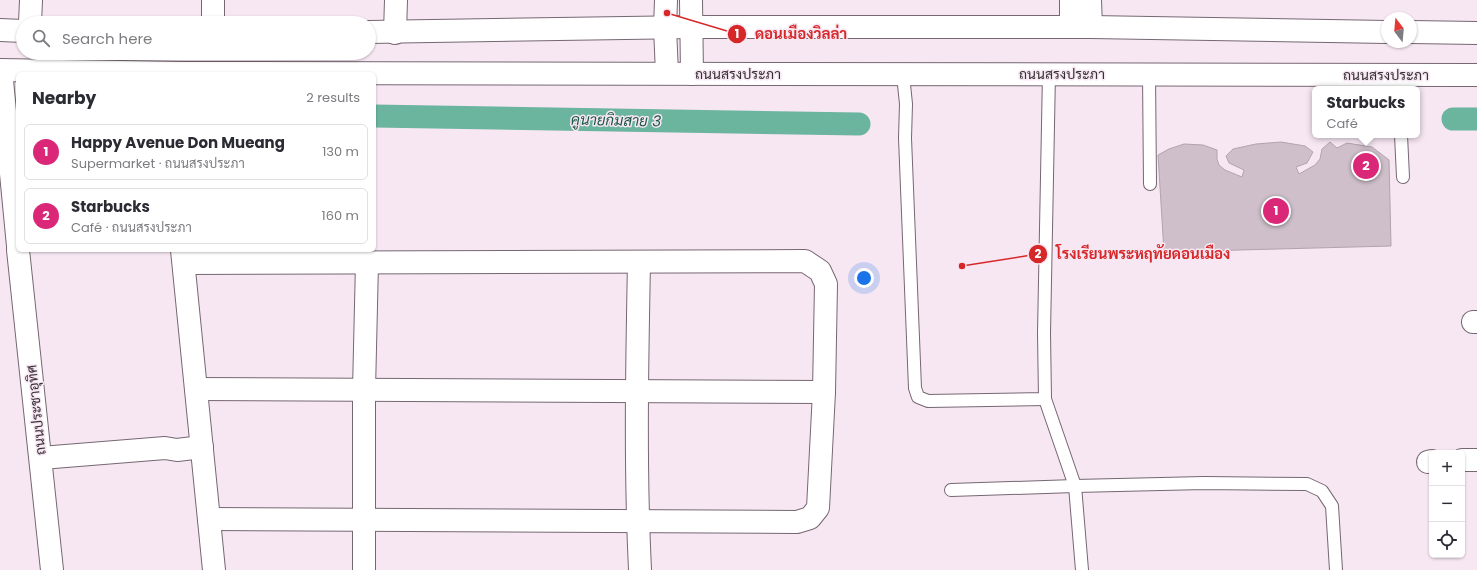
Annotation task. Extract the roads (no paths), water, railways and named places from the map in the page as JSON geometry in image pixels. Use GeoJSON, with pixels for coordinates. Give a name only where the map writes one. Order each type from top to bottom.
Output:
{"type":"FeatureCollection","features":[{"type":"Feature","properties":{"kind":"street"},"geometry":{"type":"LineString","coordinates":[[30,16],[31,0]]}},
{"type":"Feature","properties":{"kind":"street"},"geometry":{"type":"LineString","coordinates":[[213,0],[213,16]]}},
{"type":"Feature","properties":{"kind":"street"},"geometry":{"type":"LineString","coordinates":[[395,33],[396,0]]}},
{"type":"Feature","properties":{"kind":"street"},"geometry":{"type":"LineString","coordinates":[[666,0],[665,28],[667,73]]}},
{"type":"Feature","properties":{"kind":"street"},"geometry":{"type":"LineString","coordinates":[[691,0],[692,74]]}},
{"type":"Feature","properties":{"kind":"street"},"geometry":{"type":"LineString","coordinates":[[1071,0],[1081,27]]}},
{"type":"Feature","properties":{"kind":"street"},"geometry":{"type":"LineString","coordinates":[[1081,27],[1090,0]]}},
{"type":"Feature","properties":{"kind":"street"},"geometry":{"type":"LineString","coordinates":[[376,32],[692,27],[1081,27],[1381,32]]}},
{"type":"Feature","properties":{"kind":"street"},"geometry":{"type":"LineString","coordinates":[[0,30],[16,31]]}},
{"type":"Feature","properties":{"kind":"street"},"geometry":{"type":"LineString","coordinates":[[1417,32],[1477,33]]}},
{"type":"Feature","properties":{"kind":"street"},"geometry":{"type":"LineString","coordinates":[[0,70],[16,227]]}},
{"type":"Feature","properties":{"kind":"street","name":"ถนนสรงประภา"},"geometry":{"type":"LineString","coordinates":[[0,70],[90,72]]}},
{"type":"Feature","properties":{"kind":"street","name":"ถนนสรงประภา"},"geometry":{"type":"LineString","coordinates":[[376,74],[667,73],[903,75],[1049,73],[1148,74],[1399,82],[1477,75]]}},
{"type":"Feature","properties":{"kind":"street","name":"ถนนประชาอุทิศ"},"geometry":{"type":"LineString","coordinates":[[18,252],[52,570]]}},
{"type":"Feature","properties":{"kind":"street"},"geometry":{"type":"LineString","coordinates":[[209,519],[797,522],[810,518],[818,508],[824,392],[826,284],[820,271],[805,261],[366,263],[183,257],[214,570]]}},
{"type":"Feature","properties":{"kind":"street"},"geometry":{"type":"LineString","coordinates":[[639,262],[637,391],[640,570]]}},
{"type":"Feature","properties":{"kind":"street"},"geometry":{"type":"LineString","coordinates":[[364,570],[366,263]]}},
{"type":"Feature","properties":{"kind":"street"},"geometry":{"type":"LineString","coordinates":[[196,389],[824,392]]}},
{"type":"Feature","properties":{"kind":"street"},"geometry":{"type":"LineString","coordinates":[[41,458],[165,448],[173,442],[201,442]]}},
{"type":"Feature","properties":{"kind":"street"},"geometry":{"type":"LineString","coordinates":[[1465,460],[1477,460]]}},
{"type":"Feature","properties":{"kind":"lane"},"geometry":{"type":"LineString","coordinates":[[1049,73],[1044,333],[1045,399],[1075,486],[1082,570]]}},
{"type":"Feature","properties":{"kind":"lane"},"geometry":{"type":"LineString","coordinates":[[1148,74],[1150,184]]}},
{"type":"Feature","properties":{"kind":"lane"},"geometry":{"type":"LineString","coordinates":[[903,75],[906,104],[905,138],[915,388],[918,397],[928,401],[1045,399]]}},
{"type":"Feature","properties":{"kind":"lane"},"geometry":{"type":"LineString","coordinates":[[1401,138],[1403,177]]}},
{"type":"Feature","properties":{"kind":"lane"},"geometry":{"type":"LineString","coordinates":[[951,490],[1204,483],[1307,484],[1322,491],[1332,506],[1336,570]]}},
{"type":"Feature","properties":{"kind":"waterway","name":"คูนายกิมสาย 3"},"geometry":{"type":"LineString","coordinates":[[0,110],[16,111]]}},
{"type":"Feature","properties":{"kind":"waterway","name":"คูนายกิมสาย 3"},"geometry":{"type":"LineString","coordinates":[[376,116],[859,124]]}},
{"type":"Feature","properties":{"kind":"waterway","name":"คูนายกิมสาย 3"},"geometry":{"type":"LineString","coordinates":[[1453,119],[1477,119]]}},
{"type":"Feature","properties":{"kind":"place","name":"ดอนเมืองวิลล่า"},"geometry":{"type":"Point","coordinates":[667,13]}},
{"type":"Feature","properties":{"kind":"place","name":"Starbucks"},"geometry":{"type":"Point","coordinates":[1366,166]}},
{"type":"Feature","properties":{"kind":"place","name":"Happy Avenue Don Mueang"},"geometry":{"type":"Point","coordinates":[1276,211]}},
{"type":"Feature","properties":{"kind":"place","name":"โรงเรียนพระหฤทัยดอนเมือง"},"geometry":{"type":"Point","coordinates":[962,266]}}]}
